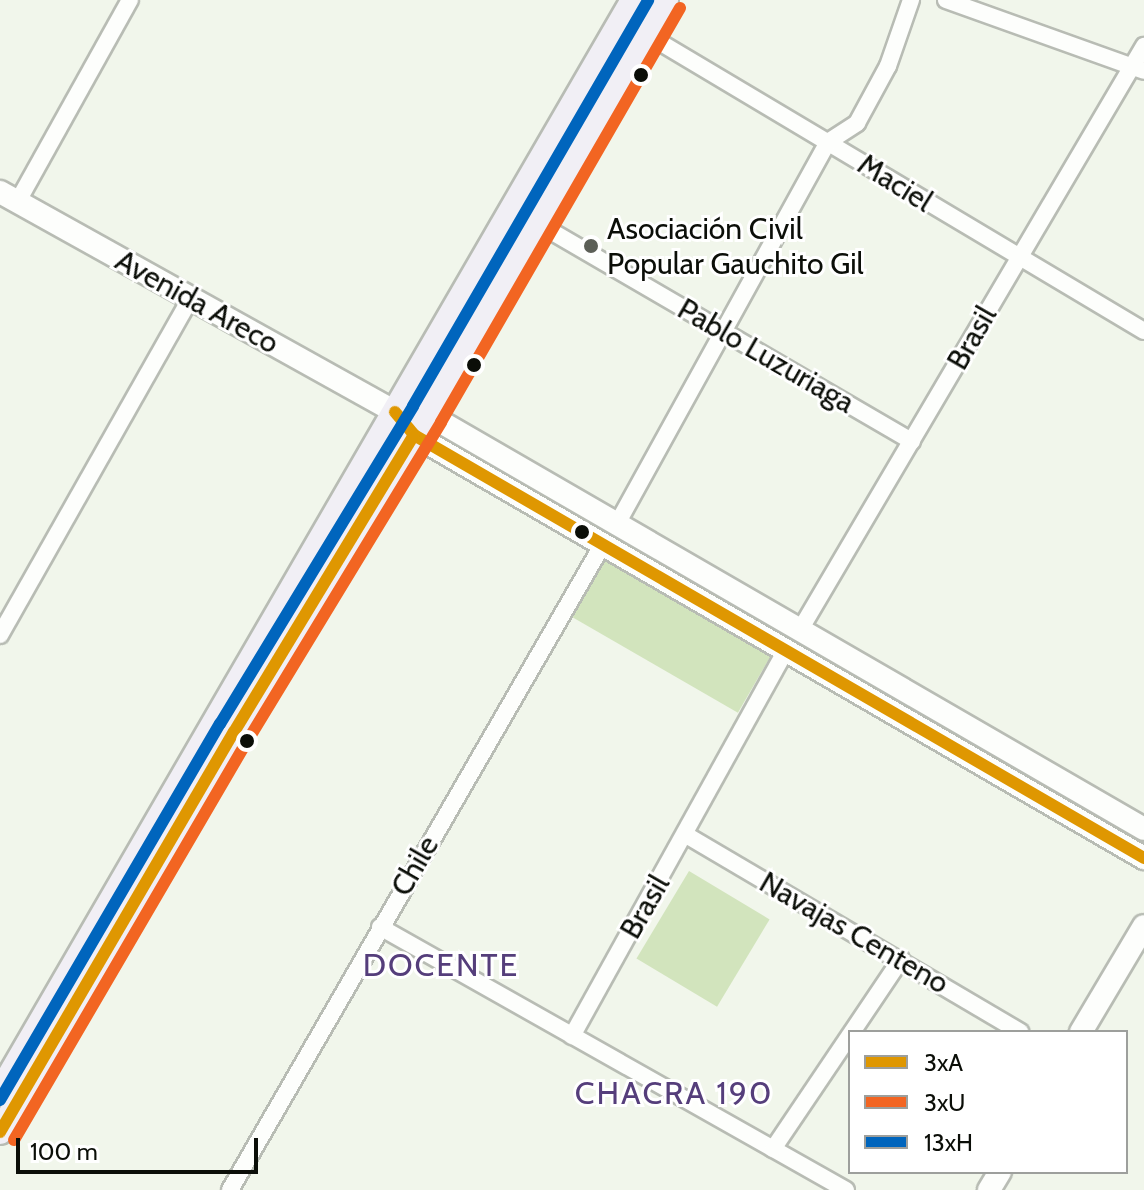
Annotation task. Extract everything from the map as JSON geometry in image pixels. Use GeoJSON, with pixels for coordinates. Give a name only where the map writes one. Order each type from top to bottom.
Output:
{"type":"FeatureCollection","features":[{"type":"Feature","properties":{"kind":"main road"},"geometry":{"type":"LineString","coordinates":[[0,1092],[633,0]]}},
{"type":"Feature","properties":{"kind":"main road"},"geometry":{"type":"LineString","coordinates":[[0,1132],[234,732],[427,414],[666,0]]}},
{"type":"Feature","properties":{"kind":"main road","name":"Avenida Areco"},"geometry":{"type":"LineString","coordinates":[[9,196],[395,412],[414,435],[1144,858]]}},
{"type":"Feature","properties":{"kind":"main road","name":"Avenida Areco"},"geometry":{"type":"LineString","coordinates":[[395,412],[427,414],[1144,829]]}},
{"type":"Feature","properties":{"kind":"main road"},"geometry":{"type":"LineString","coordinates":[[1082,1030],[1144,926]]}},
{"type":"Feature","properties":{"kind":"street"},"geometry":{"type":"LineString","coordinates":[[9,196],[130,0]]}},
{"type":"Feature","properties":{"kind":"street"},"geometry":{"type":"LineString","coordinates":[[617,524],[828,142],[857,123],[888,66],[911,0]]}},
{"type":"Feature","properties":{"kind":"street"},"geometry":{"type":"LineString","coordinates":[[946,0],[1101,58],[1139,68]]}},
{"type":"Feature","properties":{"kind":"street","name":"Maciel"},"geometry":{"type":"LineString","coordinates":[[646,34],[1018,259],[1144,331]]}},
{"type":"Feature","properties":{"kind":"street","name":"Brasil"},"geometry":{"type":"LineString","coordinates":[[800,630],[1018,259],[1139,68],[1144,46]]}},
{"type":"Feature","properties":{"kind":"street","name":"Pablo Luzuriaga"},"geometry":{"type":"LineString","coordinates":[[537,223],[912,441]]}},
{"type":"Feature","properties":{"kind":"street"},"geometry":{"type":"LineString","coordinates":[[0,635],[190,299]]}},
{"type":"Feature","properties":{"kind":"street","name":"Chile"},"geometry":{"type":"LineString","coordinates":[[230,1190],[603,544]]}},
{"type":"Feature","properties":{"kind":"street","name":"Brasil"},"geometry":{"type":"LineString","coordinates":[[572,1036],[786,650]]}},
{"type":"Feature","properties":{"kind":"street","name":"Navajas Centeno"},"geometry":{"type":"LineString","coordinates":[[686,835],[1017,1030]]}},
{"type":"Feature","properties":{"kind":"street"},"geometry":{"type":"LineString","coordinates":[[380,927],[846,1190]]}},
{"type":"Feature","properties":{"kind":"street"},"geometry":{"type":"LineString","coordinates":[[854,1030],[901,959]]}},
{"type":"Feature","properties":{"kind":"street"},"geometry":{"type":"LineString","coordinates":[[773,1149],[848,1038]]}},
{"type":"Feature","properties":{"kind":"green space"},"geometry":{"type":"Polygon","coordinates":[[[605,561],[770,656],[738,713],[572,617],[605,561]]]}},
{"type":"Feature","properties":{"kind":"green space"},"geometry":{"type":"Polygon","coordinates":[[[689,871],[770,919],[717,1007],[636,958],[689,871]]]}},
{"type":"Feature","properties":{"kind":"transit line","name":"13xH"},"geometry":{"type":"LineString","coordinates":[[0,1100],[220,724],[413,406],[648,0]]}},
{"type":"Feature","properties":{"kind":"transit line","name":"3xU"},"geometry":{"type":"LineString","coordinates":[[14,1140],[248,740],[441,422],[680,8]]}},
{"type":"Feature","properties":{"kind":"transit line","name":"3xA"},"geometry":{"type":"LineString","coordinates":[[395,412],[414,435],[1144,858]]}},
{"type":"Feature","properties":{"kind":"transit line","name":"3xA"},"geometry":{"type":"LineString","coordinates":[[0,1132],[234,732],[414,435]]}},
{"type":"Feature","properties":{"kind":"place","name":"Asociación Civil Popular Gauchito Gil"},"geometry":{"type":"Point","coordinates":[591,246]}},
{"type":"Feature","properties":{"kind":"district","name":"DOCENTE"},"geometry":{"type":"Point","coordinates":[441,965]}},
{"type":"Feature","properties":{"kind":"district","name":"CHACRA 190"},"geometry":{"type":"Point","coordinates":[674,1093]}}]}
